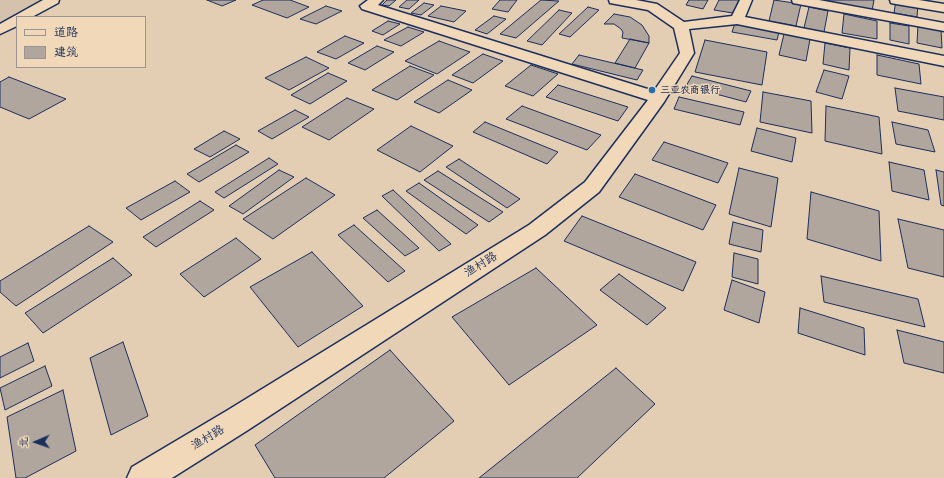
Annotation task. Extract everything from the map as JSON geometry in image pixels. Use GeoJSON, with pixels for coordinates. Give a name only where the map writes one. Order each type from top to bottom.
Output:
{"type":"FeatureCollection","features":[{"type":"Feature","properties":{"kind":"street"},"geometry":{"type":"LineString","coordinates":[[24,16],[53,0]]}},
{"type":"Feature","properties":{"kind":"street"},"geometry":{"type":"LineString","coordinates":[[377,0],[367,6],[658,98]]}},
{"type":"Feature","properties":{"kind":"street"},"geometry":{"type":"LineString","coordinates":[[615,0],[652,7],[681,26],[737,20],[944,61]]}},
{"type":"Feature","properties":{"kind":"street"},"geometry":{"type":"LineString","coordinates":[[737,20],[746,0]]}},
{"type":"Feature","properties":{"kind":"street"},"geometry":{"type":"LineString","coordinates":[[798,0],[944,27]]}},
{"type":"Feature","properties":{"kind":"street"},"geometry":{"type":"LineString","coordinates":[[896,0],[944,8]]}},
{"type":"Feature","properties":{"kind":"street"},"geometry":{"type":"LineString","coordinates":[[0,30],[16,21]]}},
{"type":"Feature","properties":{"kind":"street","name":"渔村路"},"geometry":{"type":"LineString","coordinates":[[143,478],[251,412],[537,230],[592,187],[658,98],[687,53],[681,26]]}},
{"type":"Feature","properties":{"kind":"shaded area"},"geometry":{"type":"Polygon","coordinates":[[[0,0],[39,0],[0,22],[0,0]]]}},
{"type":"Feature","properties":{"kind":"building"},"geometry":{"type":"Polygon","coordinates":[[[207,0],[236,0],[222,6],[207,0]]]}},
{"type":"Feature","properties":{"kind":"building"},"geometry":{"type":"Polygon","coordinates":[[[263,0],[290,0],[309,7],[287,18],[252,5],[263,0]]]}},
{"type":"Feature","properties":{"kind":"building"},"geometry":{"type":"Polygon","coordinates":[[[387,0],[396,0],[389,6],[382,5],[387,0]]]}},
{"type":"Feature","properties":{"kind":"building"},"geometry":{"type":"Polygon","coordinates":[[[407,0],[419,0],[409,9],[399,7],[407,0]]]}},
{"type":"Feature","properties":{"kind":"building"},"geometry":{"type":"Polygon","coordinates":[[[500,0],[517,0],[508,12],[492,9],[500,0]]]}},
{"type":"Feature","properties":{"kind":"building"},"geometry":{"type":"Polygon","coordinates":[[[541,0],[559,1],[516,38],[500,34],[541,0]]]}},
{"type":"Feature","properties":{"kind":"building"},"geometry":{"type":"Polygon","coordinates":[[[689,0],[708,0],[703,9],[686,5],[689,0]]]}},
{"type":"Feature","properties":{"kind":"building"},"geometry":{"type":"Polygon","coordinates":[[[719,0],[739,0],[733,13],[714,10],[719,0]]]}},
{"type":"Feature","properties":{"kind":"building"},"geometry":{"type":"Polygon","coordinates":[[[774,0],[801,4],[796,26],[769,21],[774,0]]]}},
{"type":"Feature","properties":{"kind":"building"},"geometry":{"type":"Polygon","coordinates":[[[829,0],[874,0],[872,11],[828,3],[829,0]]]}},
{"type":"Feature","properties":{"kind":"building"},"geometry":{"type":"Polygon","coordinates":[[[896,0],[918,4],[917,17],[894,13],[896,0]]]}},
{"type":"Feature","properties":{"kind":"building"},"geometry":{"type":"Polygon","coordinates":[[[424,3],[434,5],[421,15],[411,13],[424,3]]]}},
{"type":"Feature","properties":{"kind":"building"},"geometry":{"type":"Polygon","coordinates":[[[326,6],[342,11],[316,24],[300,19],[326,6]]]}},
{"type":"Feature","properties":{"kind":"building"},"geometry":{"type":"Polygon","coordinates":[[[441,6],[466,11],[454,22],[428,16],[441,6]]]}},
{"type":"Feature","properties":{"kind":"building"},"geometry":{"type":"Polygon","coordinates":[[[588,7],[599,10],[570,37],[559,34],[588,7]]]}},
{"type":"Feature","properties":{"kind":"building"},"geometry":{"type":"Polygon","coordinates":[[[809,7],[828,11],[824,32],[804,28],[809,7]]]}},
{"type":"Feature","properties":{"kind":"building"},"geometry":{"type":"Polygon","coordinates":[[[559,10],[572,13],[542,45],[527,41],[559,10]]]}},
{"type":"Feature","properties":{"kind":"building"},"geometry":{"type":"Polygon","coordinates":[[[614,14],[630,17],[642,25],[649,36],[649,43],[622,38],[623,32],[621,29],[614,24],[604,24],[614,14]]]}},
{"type":"Feature","properties":{"kind":"building"},"geometry":{"type":"Polygon","coordinates":[[[844,14],[877,21],[877,39],[842,33],[844,14]]]}},
{"type":"Feature","properties":{"kind":"building"},"geometry":{"type":"Polygon","coordinates":[[[494,16],[506,19],[487,34],[475,30],[494,16]]]}},
{"type":"Feature","properties":{"kind":"building"},"geometry":{"type":"Polygon","coordinates":[[[388,21],[400,24],[383,35],[372,31],[388,21]]]}},
{"type":"Feature","properties":{"kind":"building"},"geometry":{"type":"Polygon","coordinates":[[[735,23],[779,32],[777,40],[732,32],[735,23]]]}},
{"type":"Feature","properties":{"kind":"building"},"geometry":{"type":"Polygon","coordinates":[[[890,23],[909,26],[909,44],[890,40],[890,23]]]}},
{"type":"Feature","properties":{"kind":"building"},"geometry":{"type":"Polygon","coordinates":[[[918,25],[941,29],[942,48],[917,43],[918,25]]]}},
{"type":"Feature","properties":{"kind":"building"},"geometry":{"type":"Polygon","coordinates":[[[408,27],[424,32],[401,46],[384,40],[408,27]]]}},
{"type":"Feature","properties":{"kind":"building"},"geometry":{"type":"Polygon","coordinates":[[[784,34],[810,39],[806,61],[779,55],[784,34]]]}},
{"type":"Feature","properties":{"kind":"building"},"geometry":{"type":"Polygon","coordinates":[[[345,36],[364,43],[336,59],[317,52],[345,36]]]}},
{"type":"Feature","properties":{"kind":"building"},"geometry":{"type":"Polygon","coordinates":[[[630,39],[649,43],[635,68],[615,63],[630,39]]]}},
{"type":"Feature","properties":{"kind":"building"},"geometry":{"type":"Polygon","coordinates":[[[705,40],[767,52],[762,85],[695,72],[705,40]]]}},
{"type":"Feature","properties":{"kind":"building"},"geometry":{"type":"Polygon","coordinates":[[[439,41],[470,52],[437,74],[405,61],[439,41]]]}},
{"type":"Feature","properties":{"kind":"building"},"geometry":{"type":"Polygon","coordinates":[[[825,43],[850,48],[849,70],[823,64],[825,43]]]}},
{"type":"Feature","properties":{"kind":"building"},"geometry":{"type":"Polygon","coordinates":[[[377,46],[394,52],[365,70],[348,63],[377,46]]]}},
{"type":"Feature","properties":{"kind":"building"},"geometry":{"type":"Polygon","coordinates":[[[483,54],[503,61],[473,83],[452,75],[483,54]]]}},
{"type":"Feature","properties":{"kind":"building"},"geometry":{"type":"Polygon","coordinates":[[[579,55],[643,70],[637,80],[572,64],[579,55]]]}},
{"type":"Feature","properties":{"kind":"building"},"geometry":{"type":"Polygon","coordinates":[[[877,55],[919,64],[921,84],[877,75],[877,55]]]}},
{"type":"Feature","properties":{"kind":"building"},"geometry":{"type":"Polygon","coordinates":[[[306,57],[329,68],[289,90],[265,78],[306,57]]]}},
{"type":"Feature","properties":{"kind":"building"},"geometry":{"type":"Polygon","coordinates":[[[531,65],[558,74],[533,96],[505,86],[531,65]]]}},
{"type":"Feature","properties":{"kind":"building"},"geometry":{"type":"Polygon","coordinates":[[[410,66],[434,75],[397,100],[372,90],[410,66]]]}},
{"type":"Feature","properties":{"kind":"building"},"geometry":{"type":"Polygon","coordinates":[[[824,70],[849,76],[842,99],[816,92],[824,70]]]}},
{"type":"Feature","properties":{"kind":"building"},"geometry":{"type":"Polygon","coordinates":[[[328,73],[347,81],[310,104],[291,95],[328,73]]]}},
{"type":"Feature","properties":{"kind":"building"},"geometry":{"type":"Polygon","coordinates":[[[692,76],[751,91],[746,102],[686,86],[692,76]]]}},
{"type":"Feature","properties":{"kind":"building"},"geometry":{"type":"Polygon","coordinates":[[[9,77],[66,99],[29,119],[0,107],[0,82],[9,77]]]}},
{"type":"Feature","properties":{"kind":"building"},"geometry":{"type":"Polygon","coordinates":[[[448,80],[472,90],[439,113],[414,102],[448,80]]]}},
{"type":"Feature","properties":{"kind":"building"},"geometry":{"type":"Polygon","coordinates":[[[558,85],[628,107],[618,121],[546,97],[558,85]]]}},
{"type":"Feature","properties":{"kind":"building"},"geometry":{"type":"Polygon","coordinates":[[[895,88],[944,97],[944,120],[898,111],[895,88]]]}},
{"type":"Feature","properties":{"kind":"building"},"geometry":{"type":"Polygon","coordinates":[[[763,92],[811,101],[812,133],[760,122],[763,92]]]}},
{"type":"Feature","properties":{"kind":"building"},"geometry":{"type":"Polygon","coordinates":[[[679,97],[744,112],[740,125],[674,109],[679,97]]]}},
{"type":"Feature","properties":{"kind":"building"},"geometry":{"type":"Polygon","coordinates":[[[347,98],[374,109],[329,140],[302,127],[347,98]]]}},
{"type":"Feature","properties":{"kind":"building"},"geometry":{"type":"Polygon","coordinates":[[[522,106],[601,135],[587,150],[506,119],[522,106]]]}},
{"type":"Feature","properties":{"kind":"building"},"geometry":{"type":"Polygon","coordinates":[[[826,106],[879,117],[882,154],[825,141],[826,106]]]}},
{"type":"Feature","properties":{"kind":"building"},"geometry":{"type":"Polygon","coordinates":[[[295,110],[309,117],[272,139],[258,131],[295,110]]]}},
{"type":"Feature","properties":{"kind":"building"},"geometry":{"type":"Polygon","coordinates":[[[485,122],[558,152],[547,164],[473,132],[485,122]]]}},
{"type":"Feature","properties":{"kind":"building"},"geometry":{"type":"Polygon","coordinates":[[[892,122],[928,130],[935,152],[896,144],[892,122]]]}},
{"type":"Feature","properties":{"kind":"building"},"geometry":{"type":"Polygon","coordinates":[[[411,126],[453,146],[420,172],[377,150],[411,126]]]}},
{"type":"Feature","properties":{"kind":"building"},"geometry":{"type":"Polygon","coordinates":[[[757,128],[796,138],[792,162],[751,151],[757,128]]]}},
{"type":"Feature","properties":{"kind":"building"},"geometry":{"type":"Polygon","coordinates":[[[224,131],[240,139],[210,157],[194,149],[224,131]]]}},
{"type":"Feature","properties":{"kind":"building"},"geometry":{"type":"Polygon","coordinates":[[[664,142],[728,163],[718,183],[652,160],[664,142]]]}},
{"type":"Feature","properties":{"kind":"building"},"geometry":{"type":"Polygon","coordinates":[[[236,145],[249,152],[199,182],[187,174],[236,145]]]}},
{"type":"Feature","properties":{"kind":"building"},"geometry":{"type":"Polygon","coordinates":[[[269,158],[278,164],[224,198],[215,192],[269,158]]]}},
{"type":"Feature","properties":{"kind":"building"},"geometry":{"type":"Polygon","coordinates":[[[459,159],[520,199],[507,208],[446,167],[459,159]]]}},
{"type":"Feature","properties":{"kind":"building"},"geometry":{"type":"Polygon","coordinates":[[[889,162],[924,170],[929,200],[892,191],[889,162]]]}},
{"type":"Feature","properties":{"kind":"building"},"geometry":{"type":"Polygon","coordinates":[[[739,168],[778,178],[771,227],[729,214],[739,168]]]}},
{"type":"Feature","properties":{"kind":"building"},"geometry":{"type":"Polygon","coordinates":[[[279,170],[294,177],[243,214],[229,206],[279,170]]]}},
{"type":"Feature","properties":{"kind":"building"},"geometry":{"type":"Polygon","coordinates":[[[936,170],[944,172],[944,206],[941,205],[936,170]]]}},
{"type":"Feature","properties":{"kind":"building"},"geometry":{"type":"Polygon","coordinates":[[[438,171],[503,212],[489,222],[424,180],[438,171]]]}},
{"type":"Feature","properties":{"kind":"building"},"geometry":{"type":"Polygon","coordinates":[[[635,174],[716,205],[703,230],[619,197],[635,174]]]}},
{"type":"Feature","properties":{"kind":"building"},"geometry":{"type":"Polygon","coordinates":[[[306,178],[335,195],[273,239],[243,219],[306,178]]]}},
{"type":"Feature","properties":{"kind":"building"},"geometry":{"type":"Polygon","coordinates":[[[175,181],[190,192],[141,220],[126,208],[175,181]]]}},
{"type":"Feature","properties":{"kind":"building"},"geometry":{"type":"Polygon","coordinates":[[[419,183],[478,225],[466,234],[406,191],[419,183]]]}},
{"type":"Feature","properties":{"kind":"building"},"geometry":{"type":"Polygon","coordinates":[[[393,190],[451,244],[439,251],[382,196],[393,190]]]}},
{"type":"Feature","properties":{"kind":"building"},"geometry":{"type":"Polygon","coordinates":[[[811,192],[879,211],[881,261],[807,239],[811,192]]]}},
{"type":"Feature","properties":{"kind":"building"},"geometry":{"type":"Polygon","coordinates":[[[200,201],[214,210],[156,247],[143,237],[200,201]]]}},
{"type":"Feature","properties":{"kind":"building"},"geometry":{"type":"Polygon","coordinates":[[[377,210],[419,248],[405,256],[363,218],[377,210]]]}},
{"type":"Feature","properties":{"kind":"building"},"geometry":{"type":"Polygon","coordinates":[[[582,216],[696,262],[683,291],[564,241],[582,216]]]}},
{"type":"Feature","properties":{"kind":"building"},"geometry":{"type":"Polygon","coordinates":[[[898,219],[944,230],[944,277],[908,268],[898,219]]]}},
{"type":"Feature","properties":{"kind":"building"},"geometry":{"type":"Polygon","coordinates":[[[733,222],[763,230],[761,252],[729,244],[733,222]]]}},
{"type":"Feature","properties":{"kind":"building"},"geometry":{"type":"Polygon","coordinates":[[[354,225],[405,271],[388,282],[338,235],[354,225]]]}},
{"type":"Feature","properties":{"kind":"building"},"geometry":{"type":"Polygon","coordinates":[[[89,226],[113,242],[16,306],[0,292],[0,281],[89,226]]]}},
{"type":"Feature","properties":{"kind":"building"},"geometry":{"type":"Polygon","coordinates":[[[236,238],[261,259],[204,297],[180,274],[236,238]]]}},
{"type":"Feature","properties":{"kind":"building"},"geometry":{"type":"Polygon","coordinates":[[[312,252],[363,306],[298,347],[250,287],[312,252]]]}},
{"type":"Feature","properties":{"kind":"building"},"geometry":{"type":"Polygon","coordinates":[[[734,253],[758,259],[758,284],[732,277],[734,253]]]}},
{"type":"Feature","properties":{"kind":"building"},"geometry":{"type":"Polygon","coordinates":[[[113,258],[132,275],[43,333],[25,313],[113,258]]]}},
{"type":"Feature","properties":{"kind":"building"},"geometry":{"type":"Polygon","coordinates":[[[536,268],[597,325],[509,385],[452,317],[536,268]]]}},
{"type":"Feature","properties":{"kind":"building"},"geometry":{"type":"Polygon","coordinates":[[[619,274],[666,308],[647,325],[600,290],[619,274]]]}},
{"type":"Feature","properties":{"kind":"building"},"geometry":{"type":"Polygon","coordinates":[[[821,276],[918,299],[925,327],[824,302],[821,276]]]}},
{"type":"Feature","properties":{"kind":"building"},"geometry":{"type":"Polygon","coordinates":[[[732,280],[765,292],[759,323],[724,310],[732,280]]]}},
{"type":"Feature","properties":{"kind":"building"},"geometry":{"type":"Polygon","coordinates":[[[800,308],[864,328],[865,355],[798,333],[800,308]]]}},
{"type":"Feature","properties":{"kind":"building"},"geometry":{"type":"Polygon","coordinates":[[[897,330],[944,342],[944,373],[904,363],[897,330]]]}},
{"type":"Feature","properties":{"kind":"building"},"geometry":{"type":"Polygon","coordinates":[[[123,342],[148,416],[111,435],[90,358],[123,342]]]}},
{"type":"Feature","properties":{"kind":"building"},"geometry":{"type":"Polygon","coordinates":[[[28,343],[34,361],[0,378],[0,357],[28,343]]]}},
{"type":"Feature","properties":{"kind":"building"},"geometry":{"type":"Polygon","coordinates":[[[390,350],[454,421],[384,478],[275,478],[255,445],[390,350]]]}},
{"type":"Feature","properties":{"kind":"building"},"geometry":{"type":"Polygon","coordinates":[[[45,366],[52,386],[5,410],[0,388],[45,366]]]}},
{"type":"Feature","properties":{"kind":"building"},"geometry":{"type":"Polygon","coordinates":[[[616,368],[655,404],[577,478],[479,478],[616,368]]]}},
{"type":"Feature","properties":{"kind":"building"},"geometry":{"type":"Polygon","coordinates":[[[63,390],[76,451],[25,478],[16,478],[7,417],[63,390]]]}},
{"type":"Feature","properties":{"kind":"place","name":"三亚农商银行"},"geometry":{"type":"Point","coordinates":[652,90]}}]}
